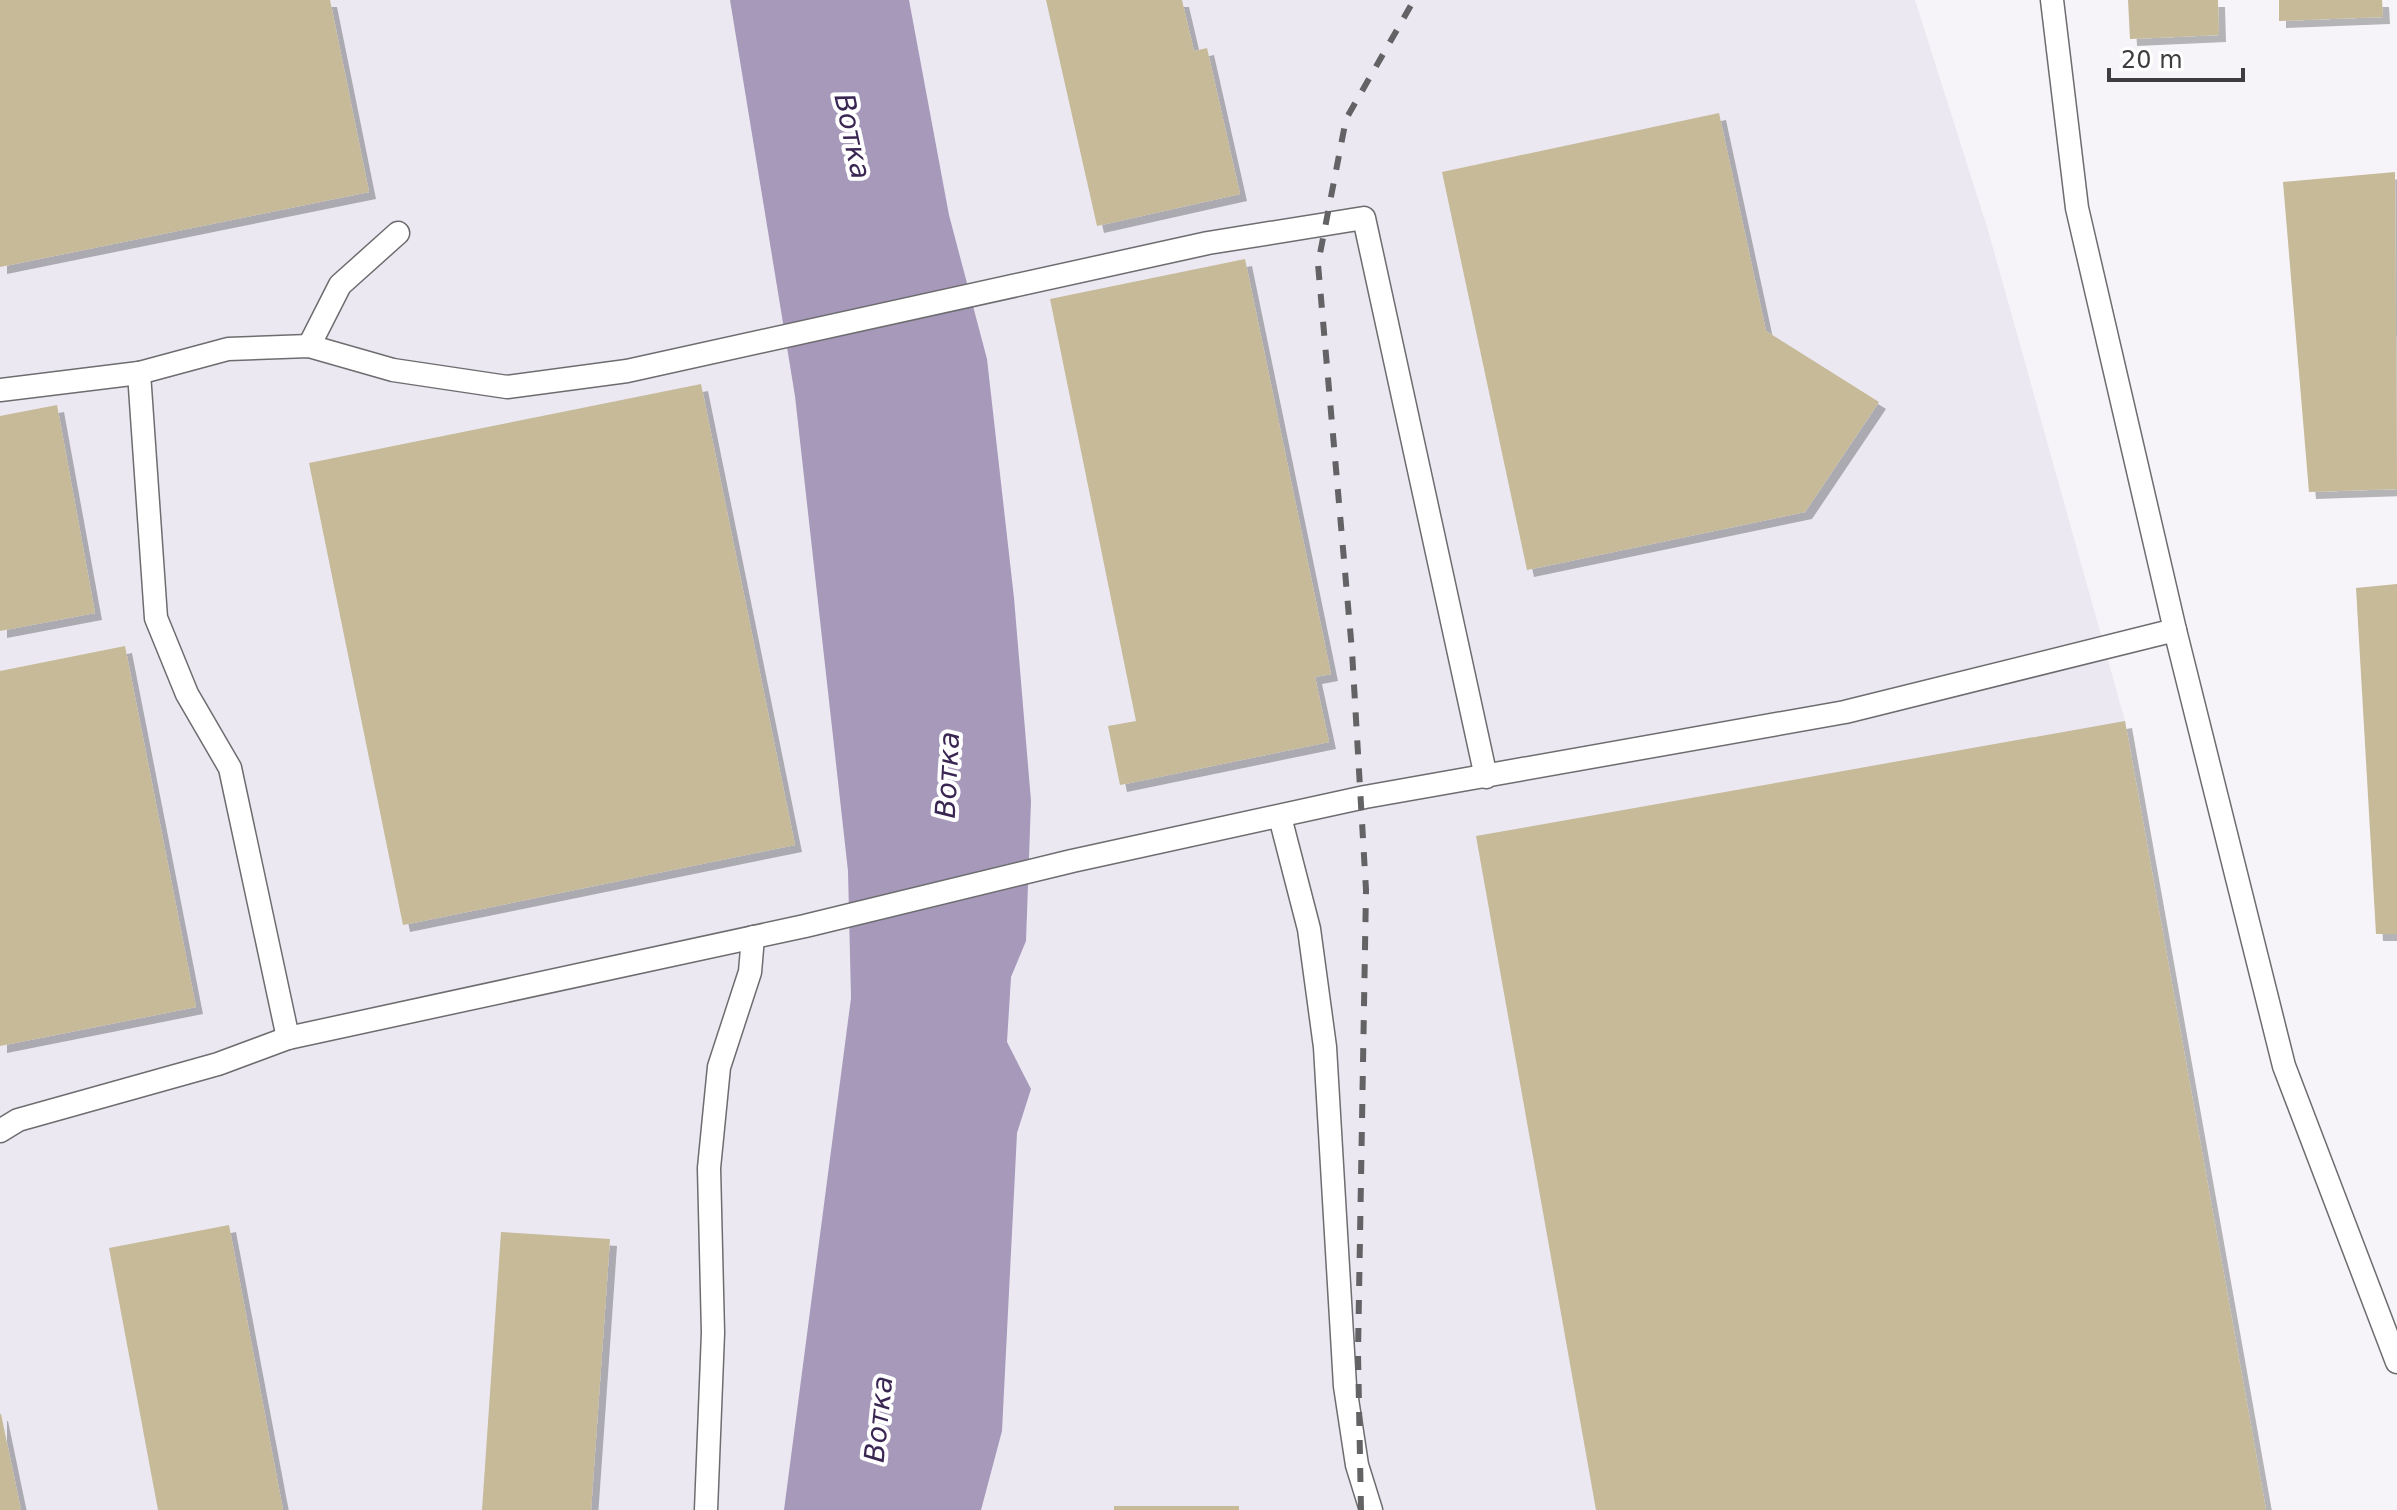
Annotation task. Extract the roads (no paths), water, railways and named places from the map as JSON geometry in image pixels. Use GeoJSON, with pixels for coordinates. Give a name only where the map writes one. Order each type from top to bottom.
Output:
{"type":"FeatureCollection","features":[{"type":"Feature","properties":{"kind":"lane"},"geometry":{"type":"LineString","coordinates":[[2052,0],[2077,208],[2175,630],[2284,1066],[2397,1362]]}},
{"type":"Feature","properties":{"kind":"lane"},"geometry":{"type":"LineString","coordinates":[[0,390],[139,373],[228,349],[309,346],[393,370],[507,387],[627,371],[1208,243],[1364,218],[1486,777]]}},
{"type":"Feature","properties":{"kind":"lane"},"geometry":{"type":"LineString","coordinates":[[309,346],[340,285],[398,233]]}},
{"type":"Feature","properties":{"kind":"lane"},"geometry":{"type":"LineString","coordinates":[[139,373],[156,618],[187,694],[230,768],[288,1038]]}},
{"type":"Feature","properties":{"kind":"lane"},"geometry":{"type":"LineString","coordinates":[[0,1131],[18,1120],[218,1064],[288,1038],[805,926],[1072,861],[1365,797],[1845,712],[2175,630]]}},
{"type":"Feature","properties":{"kind":"lane"},"geometry":{"type":"LineString","coordinates":[[1280,817],[1309,929],[1325,1047],[1345,1386],[1357,1465],[1371,1510]]}},
{"type":"Feature","properties":{"kind":"lane"},"geometry":{"type":"LineString","coordinates":[[706,1510],[713,1333],[709,1168],[719,1067],[750,972],[753,937]]}},
{"type":"Feature","properties":{"kind":"water","name":"Вотка"},"geometry":{"type":"Polygon","coordinates":[[[730,0],[909,0],[949,215],[987,359],[1014,598],[1031,801],[1026,941],[1011,977],[1007,1042],[1031,1089],[1017,1133],[1002,1431],[981,1510],[784,1510],[851,998],[848,871],[795,396],[730,0]]]}},
{"type":"Feature","properties":{"kind":"railway"},"geometry":{"type":"LineString","coordinates":[[1361,1510],[1358,1353],[1366,890],[1352,651],[1318,264],[1346,119],[1414,0]]}}]}
